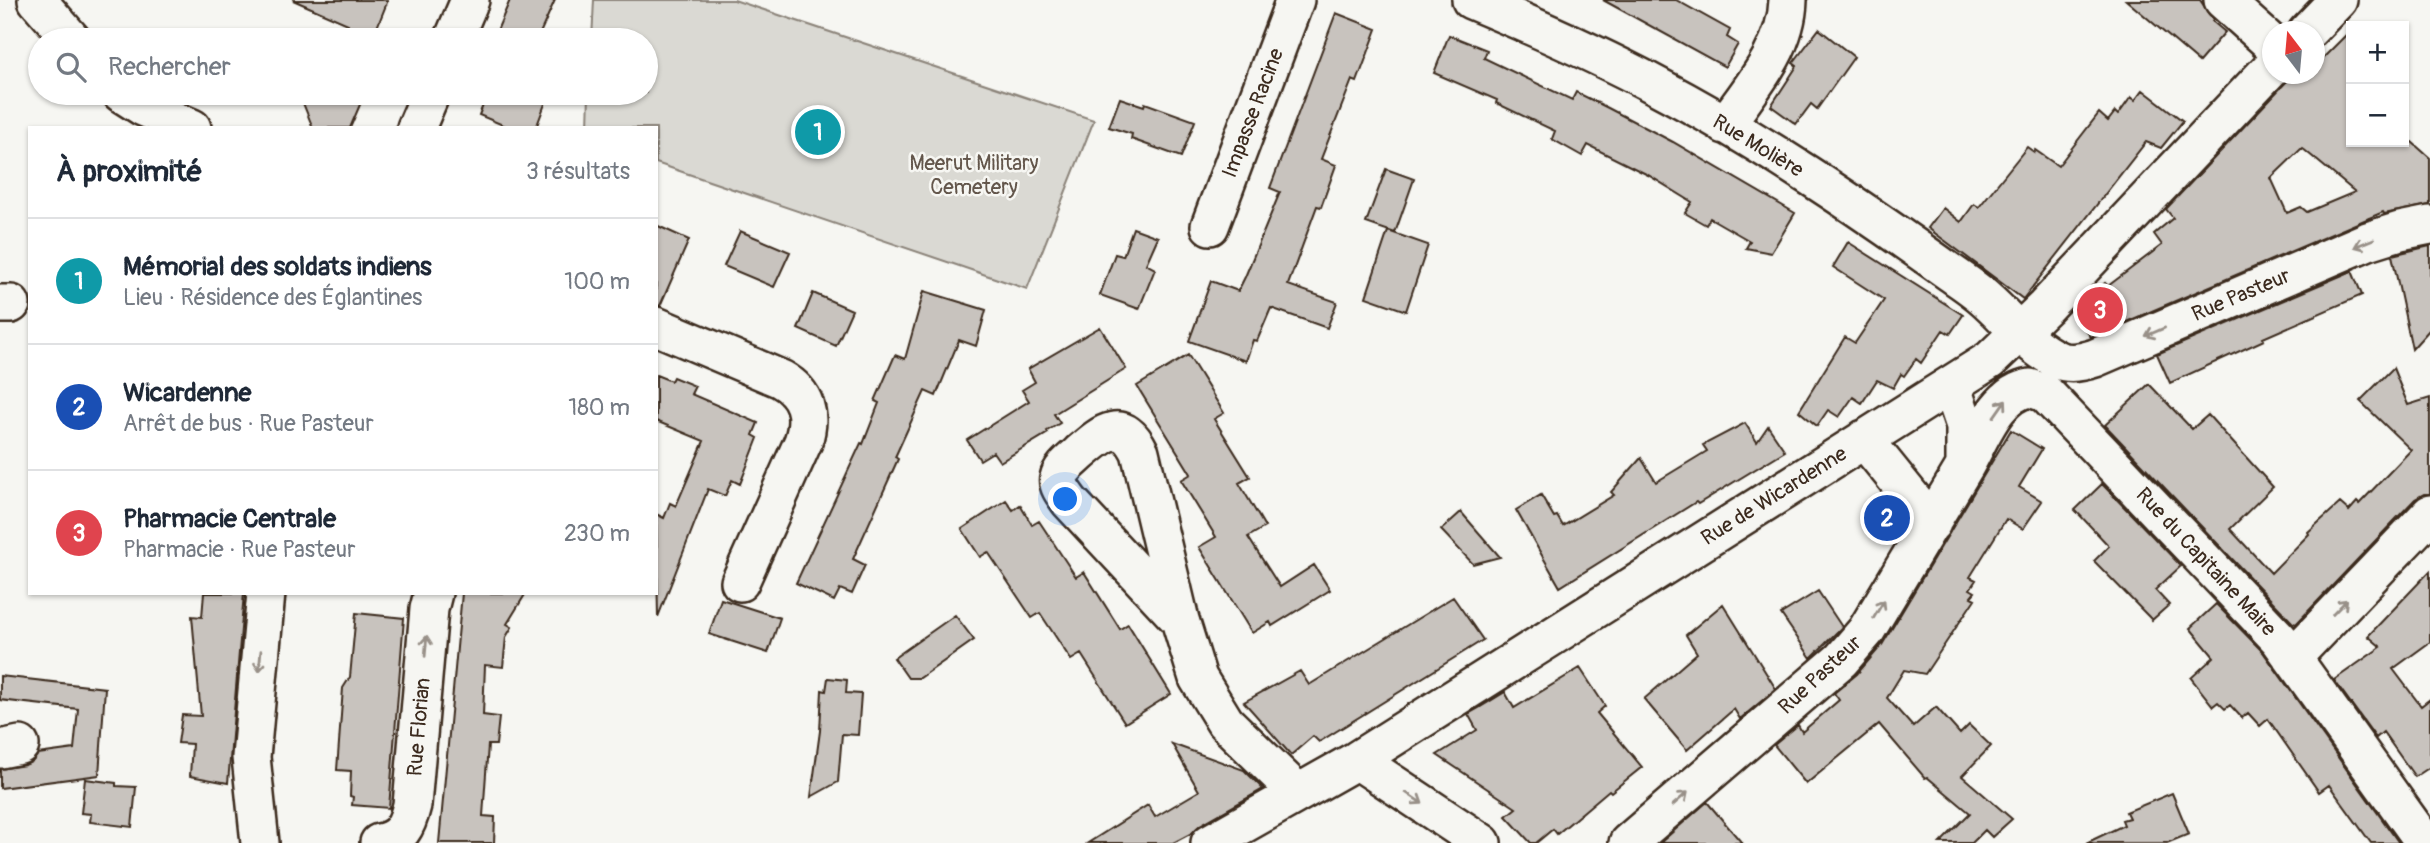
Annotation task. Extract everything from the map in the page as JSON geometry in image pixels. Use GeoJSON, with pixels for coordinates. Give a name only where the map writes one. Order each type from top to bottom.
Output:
{"type":"FeatureCollection","features":[{"type":"Feature","properties":{"kind":"street"},"geometry":{"type":"LineString","coordinates":[[37,0],[62,28]]}},
{"type":"Feature","properties":{"kind":"street"},"geometry":{"type":"LineString","coordinates":[[458,28],[470,0]]}},
{"type":"Feature","properties":{"kind":"street","name":"Impasse Racine"},"geometry":{"type":"LineString","coordinates":[[1210,226],[1295,0]]}},
{"type":"Feature","properties":{"kind":"street","name":"Rue Molière"},"geometry":{"type":"LineString","coordinates":[[1471,0],[1654,84],[1725,125],[1879,221],[1979,294],[2021,332]]}},
{"type":"Feature","properties":{"kind":"street"},"geometry":{"type":"LineString","coordinates":[[1725,125],[1773,54],[1785,24],[1788,0]]}},
{"type":"Feature","properties":{"kind":"street"},"geometry":{"type":"LineString","coordinates":[[2223,0],[2262,34]]}},
{"type":"Feature","properties":{"kind":"street"},"geometry":{"type":"LineString","coordinates":[[2318,21],[2338,0]]}},
{"type":"Feature","properties":{"kind":"street","name":"Rue de Wicardenne"},"geometry":{"type":"LineString","coordinates":[[1210,843],[1357,760],[1990,360],[2021,332],[2262,79]]}},
{"type":"Feature","properties":{"kind":"street"},"geometry":{"type":"LineString","coordinates":[[140,105],[187,126]]}},
{"type":"Feature","properties":{"kind":"street"},"geometry":{"type":"LineString","coordinates":[[417,126],[426,105]]}},
{"type":"Feature","properties":{"kind":"street","name":"Rue Pasteur"},"geometry":{"type":"LineString","coordinates":[[2021,332],[2049,355],[2061,361],[2085,362],[2368,241],[2430,225]]}},
{"type":"Feature","properties":{"kind":"street"},"geometry":{"type":"LineString","coordinates":[[658,327],[780,379],[798,392],[807,410],[808,421],[803,442],[740,582]]}},
{"type":"Feature","properties":{"kind":"street","name":"Rue Pasteur"},"geometry":{"type":"LineString","coordinates":[[1628,843],[1841,660],[1866,631],[1965,466],[1965,426],[1951,385]]}},
{"type":"Feature","properties":{"kind":"street","name":"Rue du Capitaine Maire"},"geometry":{"type":"LineString","coordinates":[[1965,466],[2004,401],[2015,391],[2035,388],[2040,390],[2229,585],[2293,657],[2425,843]]}},
{"type":"Feature","properties":{"kind":"street"},"geometry":{"type":"LineString","coordinates":[[1180,621],[1070,502],[1059,484],[1059,476],[1065,467],[1108,432],[1125,433],[1136,443],[1140,452],[1180,621],[1199,678],[1231,729],[1298,793]]}},
{"type":"Feature","properties":{"kind":"street"},"geometry":{"type":"LineString","coordinates":[[1864,439],[1932,523]]}},
{"type":"Feature","properties":{"kind":"street"},"geometry":{"type":"LineString","coordinates":[[2293,657],[2430,514]]}},
{"type":"Feature","properties":{"kind":"street"},"geometry":{"type":"LineString","coordinates":[[260,843],[251,757],[266,595]]}},
{"type":"Feature","properties":{"kind":"street","name":"Rue Florian"},"geometry":{"type":"LineString","coordinates":[[379,843],[398,836],[405,828],[412,805],[429,609],[432,595]]}},
{"type":"Feature","properties":{"kind":"street"},"geometry":{"type":"LineString","coordinates":[[1357,760],[1482,843]]}},
{"type":"Feature","properties":{"kind":"green space","name":"Meerut Military Cemetery"},"geometry":{"type":"Polygon","coordinates":[[[594,0],[734,0],[1094,120],[1027,289],[658,164],[658,126],[588,126],[589,105],[658,105],[658,28],[593,28],[594,0]]]}},
{"type":"Feature","properties":{"kind":"building"},"geometry":{"type":"Polygon","coordinates":[[[293,0],[388,0],[377,28],[346,28],[348,24],[293,0]]]}},
{"type":"Feature","properties":{"kind":"building"},"geometry":{"type":"Polygon","coordinates":[[[510,0],[555,0],[542,28],[498,28],[510,0]]]}},
{"type":"Feature","properties":{"kind":"building"},"geometry":{"type":"Polygon","coordinates":[[[1603,0],[1676,0],[1730,30],[1727,37],[1738,44],[1725,67],[1603,0]]]}},
{"type":"Feature","properties":{"kind":"building"},"geometry":{"type":"Polygon","coordinates":[[[2126,0],[2200,0],[2212,21],[2225,32],[2199,62],[2126,0]]]}},
{"type":"Feature","properties":{"kind":"building"},"geometry":{"type":"Polygon","coordinates":[[[1336,13],[1377,29],[1357,82],[1352,80],[1321,159],[1336,165],[1321,207],[1317,206],[1288,285],[1337,302],[1327,328],[1271,308],[1257,341],[1253,340],[1246,361],[1189,341],[1211,281],[1238,291],[1245,277],[1280,192],[1270,188],[1336,13]]]}},
{"type":"Feature","properties":{"kind":"building"},"geometry":{"type":"Polygon","coordinates":[[[1819,29],[1854,57],[1817,109],[1811,104],[1796,124],[1771,106],[1797,66],[1793,63],[1819,29]]]}},
{"type":"Feature","properties":{"kind":"building"},"geometry":{"type":"Polygon","coordinates":[[[1449,35],[1487,50],[1484,58],[1572,100],[1576,92],[1608,108],[1673,142],[1795,213],[1771,253],[1746,248],[1750,241],[1710,218],[1706,225],[1685,213],[1692,202],[1648,175],[1588,145],[1582,156],[1552,139],[1555,131],[1496,103],[1497,100],[1434,73],[1449,35]]]}},
{"type":"Feature","properties":{"kind":"building"},"geometry":{"type":"Polygon","coordinates":[[[2346,35],[2346,147],[2409,147],[2409,142],[2412,142],[2430,158],[2430,205],[2384,214],[2383,212],[2091,337],[2074,314],[2105,283],[2108,286],[2162,245],[2154,234],[2173,218],[2166,209],[2284,84],[2325,84],[2325,56],[2346,35]],[[2302,148],[2271,178],[2287,213],[2301,207],[2307,212],[2355,192],[2302,148]]]}},
{"type":"Feature","properties":{"kind":"building"},"geometry":{"type":"Polygon","coordinates":[[[2143,90],[2183,121],[2161,148],[2146,142],[2023,299],[1928,228],[1943,208],[1961,222],[1974,204],[1979,207],[2027,147],[2058,166],[2099,113],[2108,121],[2115,112],[2118,115],[2131,97],[2135,100],[2143,90]]]}},
{"type":"Feature","properties":{"kind":"building"},"geometry":{"type":"Polygon","coordinates":[[[1120,98],[1144,106],[1145,103],[1195,121],[1181,157],[1131,139],[1132,134],[1109,127],[1120,98]]]}},
{"type":"Feature","properties":{"kind":"building"},"geometry":{"type":"Polygon","coordinates":[[[304,105],[360,105],[351,126],[312,126],[304,105]]]}},
{"type":"Feature","properties":{"kind":"building"},"geometry":{"type":"Polygon","coordinates":[[[483,105],[545,105],[537,126],[505,126],[479,115],[483,105]]]}},
{"type":"Feature","properties":{"kind":"building"},"geometry":{"type":"Polygon","coordinates":[[[1386,169],[1414,179],[1395,233],[1366,223],[1386,169]]]}},
{"type":"Feature","properties":{"kind":"building"},"geometry":{"type":"Polygon","coordinates":[[[658,226],[689,240],[658,306],[658,226]]]}},
{"type":"Feature","properties":{"kind":"building"},"geometry":{"type":"Polygon","coordinates":[[[1133,228],[1158,237],[1146,264],[1155,269],[1139,309],[1100,295],[1115,254],[1123,256],[1133,228]]]}},
{"type":"Feature","properties":{"kind":"building"},"geometry":{"type":"Polygon","coordinates":[[[740,231],[790,252],[774,287],[724,266],[740,231]]]}},
{"type":"Feature","properties":{"kind":"building"},"geometry":{"type":"Polygon","coordinates":[[[1388,231],[1428,245],[1406,311],[1366,297],[1388,231]]]}},
{"type":"Feature","properties":{"kind":"building"},"geometry":{"type":"Polygon","coordinates":[[[1848,242],[1963,315],[1950,334],[1943,330],[1921,363],[1916,359],[1904,376],[1901,374],[1893,388],[1877,380],[1862,403],[1853,397],[1839,417],[1828,410],[1817,426],[1799,411],[1845,337],[1855,343],[1884,300],[1833,267],[1848,242]]]}},
{"type":"Feature","properties":{"kind":"building"},"geometry":{"type":"Polygon","coordinates":[[[2430,246],[2430,329],[2412,349],[2392,255],[2430,246]]]}},
{"type":"Feature","properties":{"kind":"building"},"geometry":{"type":"Polygon","coordinates":[[[2352,271],[2362,295],[2263,338],[2264,340],[2170,383],[2157,354],[2352,271]]]}},
{"type":"Feature","properties":{"kind":"building"},"geometry":{"type":"Polygon","coordinates":[[[924,291],[986,310],[976,346],[959,340],[936,396],[925,391],[853,559],[865,565],[852,594],[840,589],[834,601],[796,583],[861,443],[863,444],[879,403],[875,401],[895,355],[905,359],[924,291]]]}},
{"type":"Feature","properties":{"kind":"building"},"geometry":{"type":"Polygon","coordinates":[[[813,293],[852,310],[836,346],[798,329],[813,293]]]}},
{"type":"Feature","properties":{"kind":"building"},"geometry":{"type":"Polygon","coordinates":[[[1100,327],[1126,369],[1054,414],[1060,423],[1047,431],[1048,433],[1000,462],[993,452],[980,460],[967,440],[1029,401],[1022,390],[1035,382],[1028,369],[1100,327]]]}},
{"type":"Feature","properties":{"kind":"building"},"geometry":{"type":"Polygon","coordinates":[[[1188,355],[1224,413],[1214,419],[1250,477],[1239,483],[1265,527],[1248,537],[1280,587],[1314,565],[1330,590],[1272,626],[1270,622],[1252,633],[1199,547],[1216,537],[1181,480],[1191,474],[1137,386],[1188,355]]]}},
{"type":"Feature","properties":{"kind":"building"},"geometry":{"type":"Polygon","coordinates":[[[2393,368],[2408,405],[2430,398],[2430,494],[2415,499],[2296,624],[2105,425],[2149,384],[2192,429],[2208,415],[2273,487],[2230,529],[2271,573],[2308,532],[2340,503],[2349,511],[2357,502],[2359,504],[2411,450],[2360,401],[2393,368]]]}},
{"type":"Feature","properties":{"kind":"building"},"geometry":{"type":"Polygon","coordinates":[[[658,376],[671,381],[673,377],[695,386],[691,394],[758,423],[753,435],[758,438],[740,484],[732,480],[725,496],[708,489],[658,617],[658,515],[664,518],[670,503],[676,506],[704,441],[658,422],[658,376]]]}},
{"type":"Feature","properties":{"kind":"building"},"geometry":{"type":"Polygon","coordinates":[[[1745,423],[1757,442],[1768,426],[1785,451],[1698,504],[1696,502],[1560,587],[1516,510],[1541,495],[1554,517],[1557,516],[1563,526],[1614,495],[1611,492],[1641,458],[1656,482],[1707,451],[1703,445],[1745,423]]]}},
{"type":"Feature","properties":{"kind":"building"},"geometry":{"type":"Polygon","coordinates":[[[2011,430],[2042,449],[2019,487],[2042,501],[2023,529],[2006,519],[1970,577],[1976,580],[1970,589],[1975,592],[1971,597],[1975,599],[1925,674],[1904,670],[1887,698],[1913,727],[1936,707],[1960,734],[1969,725],[1991,746],[1962,776],[2012,819],[1992,837],[1985,830],[1972,843],[1940,843],[1970,813],[1925,778],[1879,724],[1806,784],[1774,745],[1798,725],[1802,732],[1839,700],[1834,693],[1857,674],[1882,645],[2011,430]]]}},
{"type":"Feature","properties":{"kind":"building"},"geometry":{"type":"Polygon","coordinates":[[[2102,484],[2181,566],[2155,590],[2169,605],[2152,620],[2094,561],[2109,546],[2075,510],[2102,484]]]}},
{"type":"Feature","properties":{"kind":"building"},"geometry":{"type":"Polygon","coordinates":[[[1006,500],[1013,510],[1020,505],[1032,525],[1039,521],[1076,577],[1084,572],[1120,629],[1128,624],[1171,694],[1125,723],[1081,654],[1071,660],[1040,613],[1032,618],[988,552],[980,557],[962,529],[1006,500]]]}},
{"type":"Feature","properties":{"kind":"building"},"geometry":{"type":"Polygon","coordinates":[[[1461,512],[1500,557],[1473,564],[1441,530],[1461,512]]]}},
{"type":"Feature","properties":{"kind":"building"},"geometry":{"type":"Polygon","coordinates":[[[2430,571],[2430,642],[2393,669],[2421,706],[2430,699],[2430,767],[2415,777],[2383,732],[2376,738],[2334,680],[2381,647],[2368,636],[2430,571]]]}},
{"type":"Feature","properties":{"kind":"building"},"geometry":{"type":"Polygon","coordinates":[[[1818,591],[1842,627],[1811,658],[1781,614],[1818,591]]]}},
{"type":"Feature","properties":{"kind":"building"},"geometry":{"type":"Polygon","coordinates":[[[204,595],[244,595],[228,783],[190,776],[192,744],[178,743],[182,715],[201,716],[192,616],[202,617],[204,595]]]}},
{"type":"Feature","properties":{"kind":"building"},"geometry":{"type":"Polygon","coordinates":[[[462,595],[525,595],[507,624],[512,627],[506,637],[503,667],[485,665],[483,715],[499,717],[496,745],[488,745],[483,816],[495,817],[494,843],[439,843],[462,595]]]}},
{"type":"Feature","properties":{"kind":"building"},"geometry":{"type":"Polygon","coordinates":[[[1453,597],[1483,640],[1319,742],[1313,736],[1291,755],[1244,702],[1300,671],[1309,685],[1453,597]]]}},
{"type":"Feature","properties":{"kind":"building"},"geometry":{"type":"Polygon","coordinates":[[[721,599],[780,618],[768,653],[709,634],[721,599]]]}},
{"type":"Feature","properties":{"kind":"building"},"geometry":{"type":"Polygon","coordinates":[[[1723,604],[1776,689],[1740,719],[1734,709],[1687,750],[1644,699],[1697,653],[1686,635],[1723,604]]]}},
{"type":"Feature","properties":{"kind":"building"},"geometry":{"type":"Polygon","coordinates":[[[2216,604],[2263,652],[2399,843],[2371,843],[2329,785],[2319,792],[2268,719],[2260,726],[2248,713],[2242,718],[2230,705],[2225,709],[2218,702],[2213,706],[2191,678],[2214,657],[2190,628],[2216,604]]]}},
{"type":"Feature","properties":{"kind":"building"},"geometry":{"type":"Polygon","coordinates":[[[356,613],[404,618],[389,808],[352,805],[351,771],[337,770],[343,688],[350,677],[356,613]]]}},
{"type":"Feature","properties":{"kind":"building"},"geometry":{"type":"Polygon","coordinates":[[[955,615],[974,640],[920,678],[908,678],[894,658],[955,615]]]}},
{"type":"Feature","properties":{"kind":"building"},"geometry":{"type":"Polygon","coordinates":[[[1580,668],[1605,706],[1597,713],[1642,767],[1611,792],[1609,790],[1557,834],[1553,829],[1536,843],[1531,843],[1506,816],[1516,808],[1437,755],[1477,730],[1468,714],[1505,692],[1514,708],[1580,668]]]}},
{"type":"Feature","properties":{"kind":"building"},"geometry":{"type":"Polygon","coordinates":[[[0,676],[105,688],[99,775],[0,788],[0,769],[25,765],[33,761],[38,754],[74,749],[78,709],[0,700],[0,676]]]}},
{"type":"Feature","properties":{"kind":"building"},"geometry":{"type":"Polygon","coordinates":[[[828,678],[847,680],[846,693],[861,694],[858,735],[842,734],[838,782],[811,797],[820,731],[822,690],[826,691],[828,678]]]}},
{"type":"Feature","properties":{"kind":"building"},"geometry":{"type":"Polygon","coordinates":[[[1172,744],[1244,770],[1263,789],[1173,843],[1088,843],[1148,805],[1155,817],[1199,791],[1172,744]]]}},
{"type":"Feature","properties":{"kind":"building"},"geometry":{"type":"Polygon","coordinates":[[[85,779],[116,783],[116,786],[136,787],[132,827],[90,822],[91,814],[81,813],[85,779]]]}},
{"type":"Feature","properties":{"kind":"building"},"geometry":{"type":"Polygon","coordinates":[[[2172,793],[2189,834],[2167,843],[2086,843],[2124,825],[2122,820],[2129,818],[2126,812],[2172,793]]]}},
{"type":"Feature","properties":{"kind":"building"},"geometry":{"type":"Polygon","coordinates":[[[1707,802],[1742,843],[1660,843],[1707,802]]]}},
{"type":"Feature","properties":{"kind":"place","name":"Mémorial des soldats indiens"},"geometry":{"type":"Point","coordinates":[818,132]}},
{"type":"Feature","properties":{"kind":"place","name":"Pharmacie Centrale"},"geometry":{"type":"Point","coordinates":[2100,310]}},
{"type":"Feature","properties":{"kind":"place","name":"Wicardenne"},"geometry":{"type":"Point","coordinates":[1887,518]}}]}
